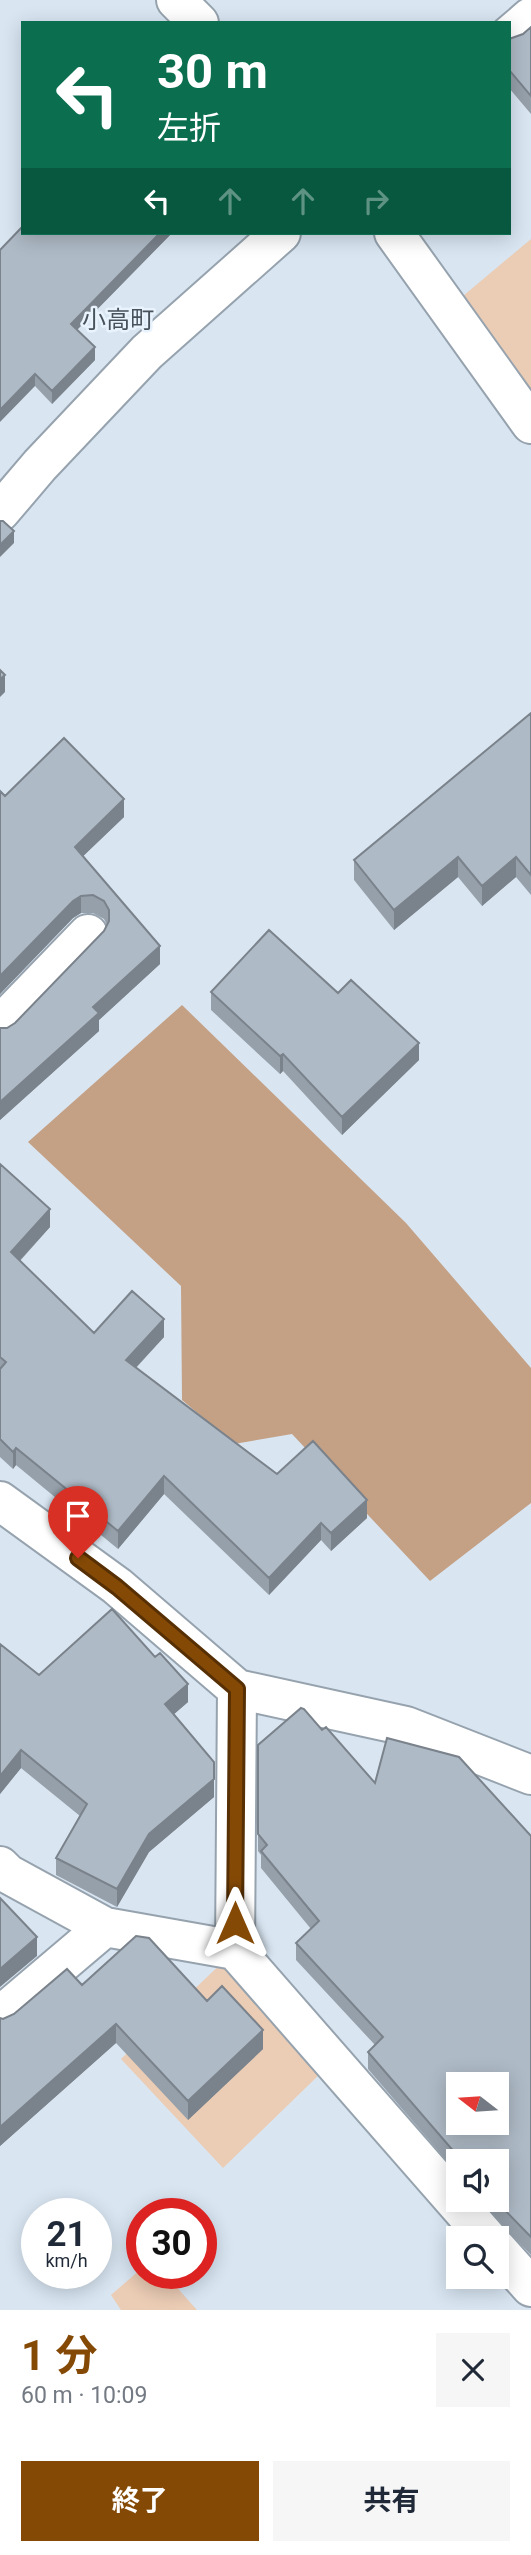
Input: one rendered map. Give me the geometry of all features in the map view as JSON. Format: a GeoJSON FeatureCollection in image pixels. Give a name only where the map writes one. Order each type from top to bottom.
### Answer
{"type":"FeatureCollection","features":[{"type":"Feature","properties":{"kind":"street"},"geometry":{"type":"LineString","coordinates":[[176,0],[197,21]]}},
{"type":"Feature","properties":{"kind":"street"},"geometry":{"type":"LineString","coordinates":[[511,34],[531,18]]}},
{"type":"Feature","properties":{"kind":"street"},"geometry":{"type":"LineString","coordinates":[[0,512],[40,465],[147,352],[279,235]]}},
{"type":"Feature","properties":{"kind":"street"},"geometry":{"type":"LineString","coordinates":[[395,235],[531,424]]}},
{"type":"Feature","properties":{"kind":"street"},"geometry":{"type":"LineString","coordinates":[[6,1005],[88,934]]}},
{"type":"Feature","properties":{"kind":"street"},"geometry":{"type":"LineString","coordinates":[[0,1501],[117,1587],[237,1689],[406,1726],[531,1775]]}},
{"type":"Feature","properties":{"kind":"street"},"geometry":{"type":"LineString","coordinates":[[235,1950],[237,1689]]}},
{"type":"Feature","properties":{"kind":"street"},"geometry":{"type":"LineString","coordinates":[[0,1866],[8,1874],[105,1927],[235,1950],[476,2226]]}},
{"type":"Feature","properties":{"kind":"street"},"geometry":{"type":"LineString","coordinates":[[0,2016],[105,1927]]}},
{"type":"Feature","properties":{"kind":"street"},"geometry":{"type":"LineString","coordinates":[[509,2262],[531,2287]]}},
{"type":"Feature","properties":{"kind":"shaded area"},"geometry":{"type":"Polygon","coordinates":[[[531,239],[531,390],[463,296],[531,239]]]}},
{"type":"Feature","properties":{"kind":"shaded area"},"geometry":{"type":"Polygon","coordinates":[[[182,1005],[406,1223],[531,1368],[531,1503],[430,1581],[292,1434],[234,1444],[182,1400],[181,1286],[28,1142],[182,1005]]]}},
{"type":"Feature","properties":{"kind":"shaded area"},"geometry":{"type":"Polygon","coordinates":[[[228,1957],[322,2072],[223,2168],[121,2059],[228,1957]]]}},
{"type":"Feature","properties":{"kind":"shaded area"},"geometry":{"type":"Polygon","coordinates":[[[126,2282],[126,2289],[178,2289],[197,2310],[121,2310],[111,2295],[126,2282]]]}},
{"type":"Feature","properties":{"kind":"building"},"geometry":{"type":"Polygon","coordinates":[[[531,27],[531,96],[511,72],[511,38],[523,34],[531,27]]]}},
{"type":"Feature","properties":{"kind":"building"},"geometry":{"type":"Polygon","coordinates":[[[21,228],[21,235],[158,235],[71,324],[95,347],[52,391],[35,374],[0,410],[0,250],[21,228]]]}},
{"type":"Feature","properties":{"kind":"building"},"geometry":{"type":"Polygon","coordinates":[[[0,521],[14,531],[0,545],[0,521]]]}},
{"type":"Feature","properties":{"kind":"building"},"geometry":{"type":"Polygon","coordinates":[[[531,713],[531,875],[516,857],[482,886],[458,857],[394,910],[354,860],[531,713]]]}},
{"type":"Feature","properties":{"kind":"building"},"geometry":{"type":"Polygon","coordinates":[[[64,738],[124,799],[75,847],[160,946],[93,1007],[99,1013],[0,1102],[0,1028],[7,1028],[15,1023],[104,931],[109,921],[109,910],[104,901],[93,895],[81,896],[0,976],[0,791],[5,796],[64,738]]]}},
{"type":"Feature","properties":{"kind":"building"},"geometry":{"type":"Polygon","coordinates":[[[269,930],[338,993],[351,980],[419,1043],[342,1117],[283,1054],[280,1056],[211,992],[269,930]]]}},
{"type":"Feature","properties":{"kind":"building"},"geometry":{"type":"Polygon","coordinates":[[[0,1164],[50,1209],[11,1252],[94,1333],[132,1291],[164,1319],[126,1360],[277,1474],[313,1441],[367,1500],[331,1533],[321,1523],[269,1578],[164,1476],[118,1531],[16,1448],[13,1452],[0,1439],[0,1369],[6,1362],[0,1357],[0,1164]]]}},
{"type":"Feature","properties":{"kind":"building"},"geometry":{"type":"Polygon","coordinates":[[[112,1609],[155,1657],[160,1653],[188,1684],[165,1704],[214,1762],[214,1779],[149,1834],[117,1889],[56,1858],[87,1804],[21,1750],[0,1776],[0,1644],[39,1675],[112,1609]]]}},
{"type":"Feature","properties":{"kind":"building"},"geometry":{"type":"Polygon","coordinates":[[[301,1708],[322,1730],[326,1727],[375,1783],[387,1738],[459,1757],[531,1836],[531,2237],[507,2212],[509,2212],[509,2149],[452,2149],[368,2052],[383,2037],[296,1943],[319,1921],[261,1851],[267,1845],[258,1834],[258,1745],[301,1708]]]}},
{"type":"Feature","properties":{"kind":"building"},"geometry":{"type":"Polygon","coordinates":[[[0,1898],[37,1937],[0,1969],[0,1898]]]}},
{"type":"Feature","properties":{"kind":"building"},"geometry":{"type":"Polygon","coordinates":[[[136,1936],[149,1938],[207,2001],[222,1986],[263,2030],[188,2101],[116,2024],[0,2127],[0,2018],[14,2014],[67,1969],[82,1985],[136,1936]]]}},
{"type":"Feature","properties":{"kind":"district","name":"小高町"},"geometry":{"type":"Point","coordinates":[118,320]}},
{"type":"Feature","properties":{"kind":"route"},"geometry":{"type":"LineString","coordinates":[[78,1558],[117,1587],[237,1689],[235,1923]]}}]}
